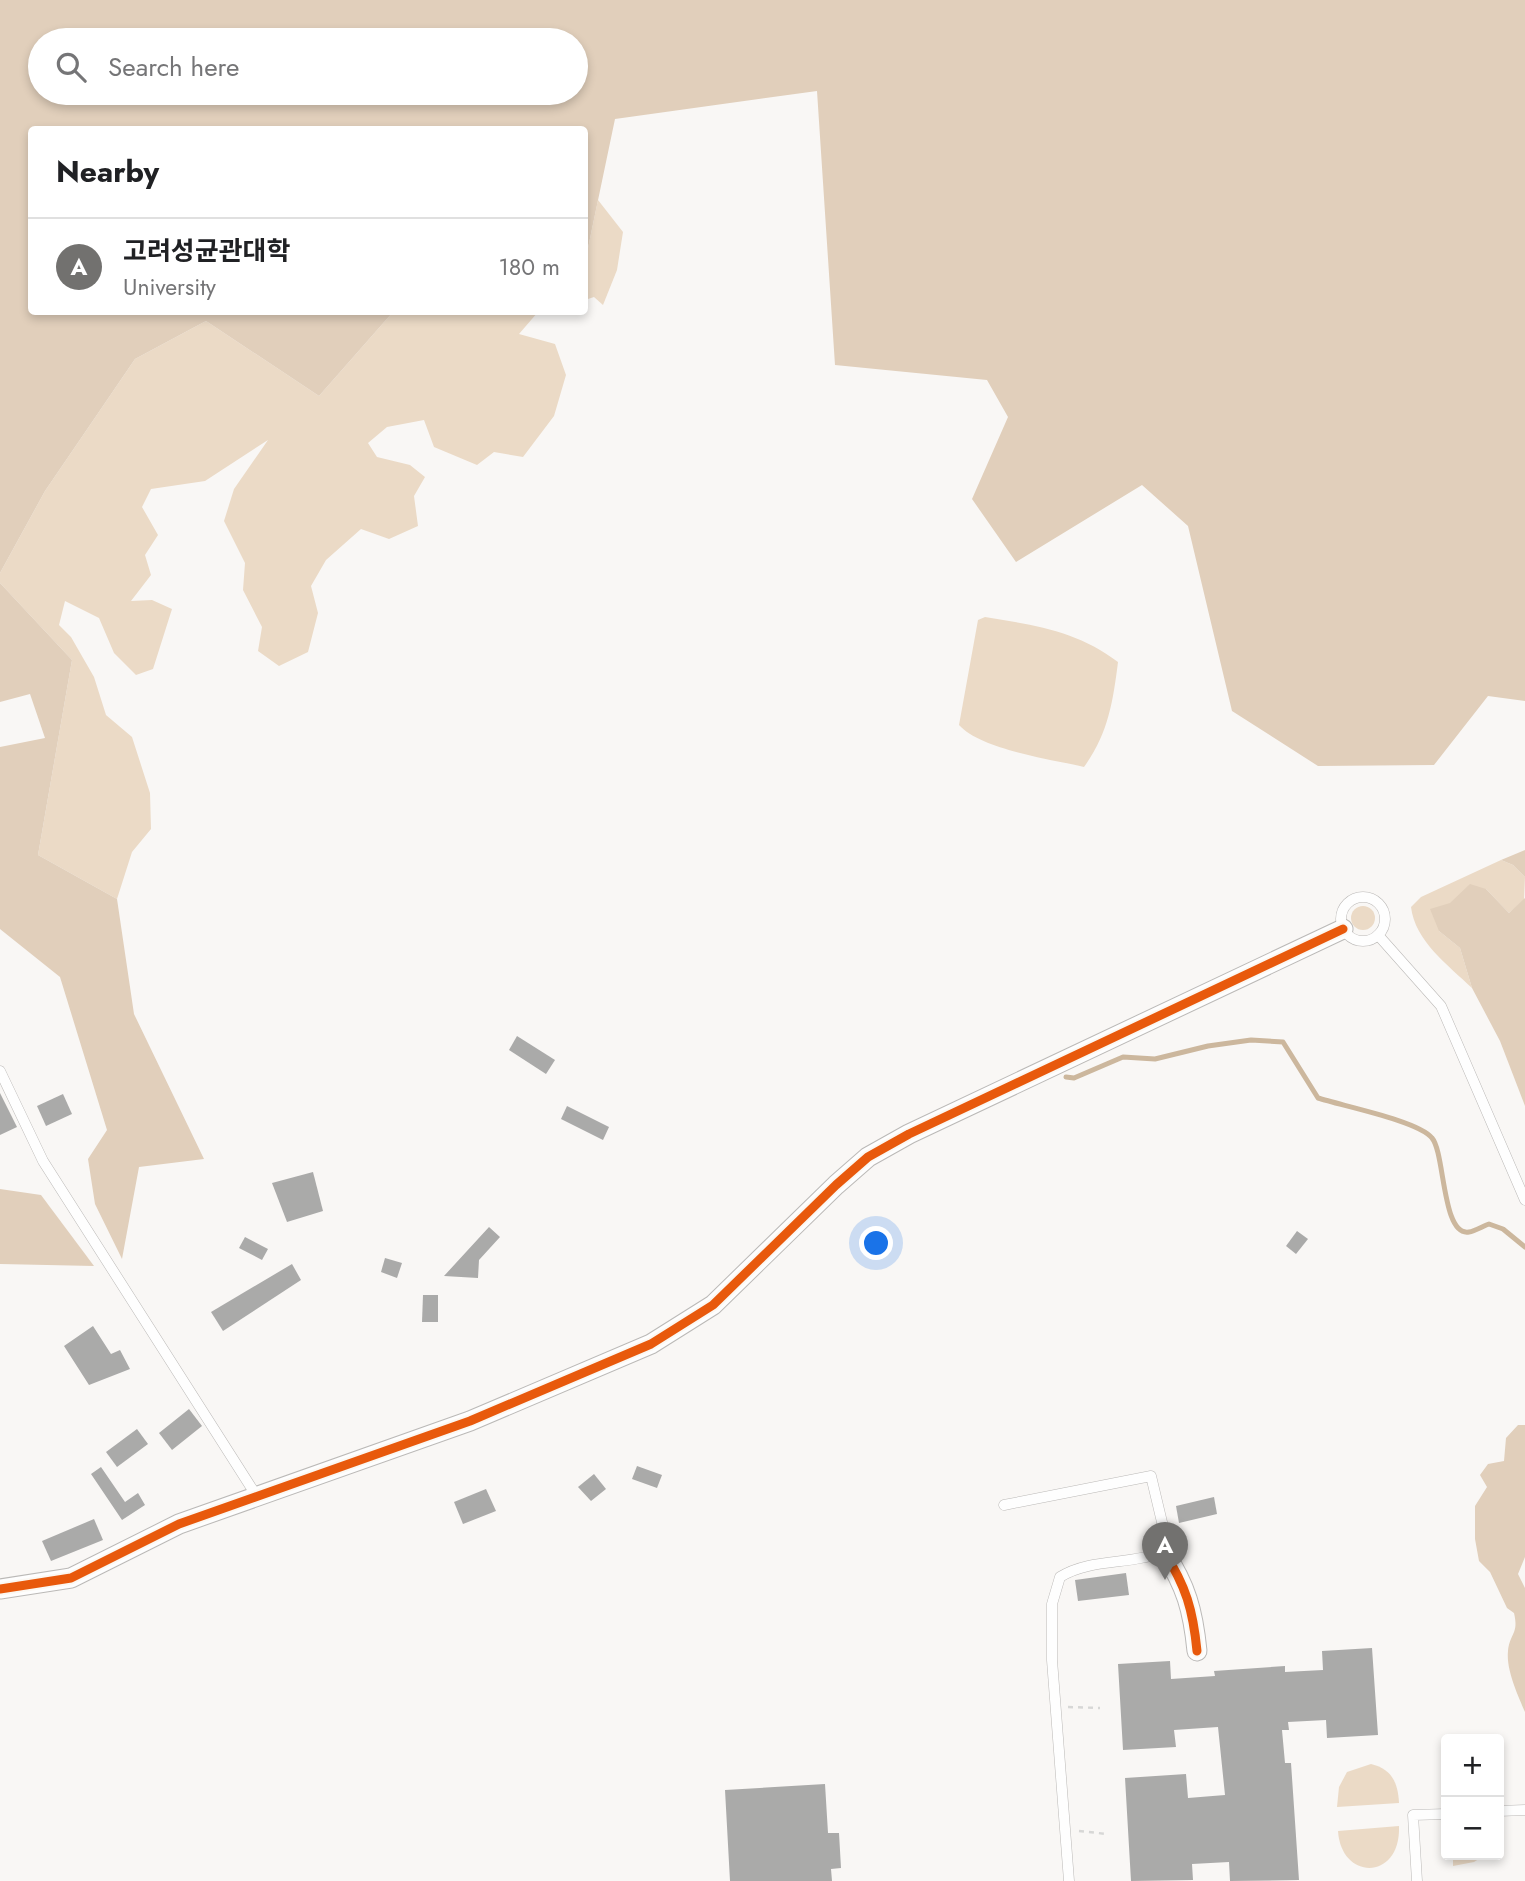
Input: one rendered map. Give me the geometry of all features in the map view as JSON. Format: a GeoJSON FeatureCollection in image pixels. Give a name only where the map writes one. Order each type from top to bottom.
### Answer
{"type":"FeatureCollection","features":[{"type":"Feature","properties":{"kind":"street"},"geometry":{"type":"LineString","coordinates":[[0,1589],[71,1578],[179,1524],[470,1421],[651,1344],[713,1305],[868,1157],[909,1134],[1343,929]]}},
{"type":"Feature","properties":{"kind":"street"},"geometry":{"type":"LineString","coordinates":[[1164,1552],[1179,1575],[1193,1610],[1197,1651]]}},
{"type":"Feature","properties":{"kind":"lane"},"geometry":{"type":"LineString","coordinates":[[1357,897],[1367,897],[1382,908],[1385,918],[1378,935],[1359,941],[1343,929],[1340,919],[1348,902],[1357,897]]}},
{"type":"Feature","properties":{"kind":"lane"},"geometry":{"type":"LineString","coordinates":[[1378,935],[1441,1006],[1525,1200]]}},
{"type":"Feature","properties":{"kind":"lane"},"geometry":{"type":"LineString","coordinates":[[0,1071],[43,1161],[256,1495]]}},
{"type":"Feature","properties":{"kind":"lane"},"geometry":{"type":"LineString","coordinates":[[1004,1505],[1152,1476],[1167,1543],[1164,1552],[1150,1557],[1072,1569],[1060,1577],[1052,1604],[1056,1706],[1069,1881]]}},
{"type":"Feature","properties":{"kind":"lane"},"geometry":{"type":"LineString","coordinates":[[1504,1811],[1525,1810]]}},
{"type":"Feature","properties":{"kind":"lane"},"geometry":{"type":"LineString","coordinates":[[1417,1881],[1413,1815],[1441,1814]]}},
{"type":"Feature","properties":{"kind":"path"},"geometry":{"type":"LineString","coordinates":[[1056,1706],[1100,1709]]}},
{"type":"Feature","properties":{"kind":"path"},"geometry":{"type":"LineString","coordinates":[[1065,1829],[1107,1834]]}},
{"type":"Feature","properties":{"kind":"shaded area"},"geometry":{"type":"Polygon","coordinates":[[[0,0],[1525,0],[1525,701],[1488,696],[1434,765],[1318,766],[1232,711],[1188,526],[1142,485],[1016,562],[972,499],[1008,417],[987,380],[835,365],[817,91],[615,119],[588,248],[588,126],[28,126],[28,315],[390,315],[319,396],[206,321],[135,359],[45,491],[0,573],[0,0]]]}},
{"type":"Feature","properties":{"kind":"shaded area"},"geometry":{"type":"Polygon","coordinates":[[[598,200],[623,232],[617,270],[603,305],[594,297],[588,299],[588,248],[598,200]]]}},
{"type":"Feature","properties":{"kind":"shaded area"},"geometry":{"type":"Polygon","coordinates":[[[390,315],[535,315],[519,334],[555,344],[566,375],[554,416],[523,457],[494,452],[477,465],[434,447],[424,420],[387,427],[368,443],[377,457],[410,465],[425,477],[414,496],[418,526],[389,539],[361,529],[326,560],[311,586],[318,613],[308,652],[279,666],[258,651],[262,627],[243,590],[245,563],[224,521],[234,489],[268,440],[205,481],[151,489],[142,507],[158,535],[145,555],[151,575],[131,601],[152,600],[172,609],[153,669],[136,675],[114,653],[99,618],[65,601],[59,625],[71,637],[94,677],[106,715],[132,737],[150,793],[151,829],[132,852],[117,899],[38,855],[72,660],[0,583],[0,573],[45,491],[135,359],[206,321],[319,396],[390,315]]]}},
{"type":"Feature","properties":{"kind":"shaded area"},"geometry":{"type":"Polygon","coordinates":[[[0,583],[72,660],[38,855],[117,899],[134,1014],[204,1159],[139,1167],[122,1259],[95,1204],[88,1159],[107,1130],[60,977],[0,929],[0,747],[45,738],[30,694],[0,702],[0,583]]]}},
{"type":"Feature","properties":{"kind":"shaded area"},"geometry":{"type":"Polygon","coordinates":[[[985,617],[1071,636],[1103,651],[1118,662],[1104,730],[1084,767],[1000,747],[970,734],[959,725],[978,620],[985,617]]]}},
{"type":"Feature","properties":{"kind":"shaded area"},"geometry":{"type":"Polygon","coordinates":[[[1525,850],[1525,877],[1513,865],[1501,860],[1525,850]]]}},
{"type":"Feature","properties":{"kind":"shaded area"},"geometry":{"type":"Polygon","coordinates":[[[1501,860],[1513,865],[1525,877],[1524,900],[1509,913],[1486,889],[1439,931],[1460,948],[1472,988],[1426,942],[1419,931],[1411,907],[1421,897],[1501,860]]]}},
{"type":"Feature","properties":{"kind":"shaded area"},"geometry":{"type":"Polygon","coordinates":[[[1470,884],[1486,889],[1509,913],[1525,898],[1525,1106],[1500,1041],[1472,988],[1460,948],[1439,931],[1430,909],[1450,903],[1470,884]]]}},
{"type":"Feature","properties":{"kind":"shaded area"},"geometry":{"type":"Polygon","coordinates":[[[1363,906],[1374,913],[1375,918],[1368,929],[1363,930],[1352,923],[1351,918],[1358,907],[1363,906]]]}},
{"type":"Feature","properties":{"kind":"shaded area"},"geometry":{"type":"Polygon","coordinates":[[[0,1189],[41,1195],[94,1266],[0,1264],[0,1189]]]}},
{"type":"Feature","properties":{"kind":"shaded area"},"geometry":{"type":"Polygon","coordinates":[[[1518,1425],[1525,1425],[1525,1557],[1518,1574],[1525,1588],[1525,1712],[1513,1682],[1508,1658],[1509,1645],[1515,1630],[1514,1613],[1507,1608],[1490,1572],[1479,1561],[1475,1539],[1475,1506],[1487,1487],[1480,1475],[1488,1464],[1504,1461],[1506,1438],[1518,1425]]]}},
{"type":"Feature","properties":{"kind":"shaded area"},"geometry":{"type":"Polygon","coordinates":[[[1371,1764],[1389,1773],[1397,1789],[1399,1803],[1337,1807],[1339,1787],[1347,1772],[1371,1764]]]}},
{"type":"Feature","properties":{"kind":"shaded area"},"geometry":{"type":"Polygon","coordinates":[[[1399,1826],[1397,1844],[1391,1857],[1381,1865],[1370,1868],[1359,1866],[1349,1859],[1342,1847],[1338,1831],[1399,1826]]]}},
{"type":"Feature","properties":{"kind":"shaded area"},"geometry":{"type":"Polygon","coordinates":[[[1453,1860],[1477,1860],[1474,1862],[1453,1866],[1453,1860]]]}},
{"type":"Feature","properties":{"kind":"building"},"geometry":{"type":"Polygon","coordinates":[[[517,1036],[555,1060],[546,1074],[509,1050],[517,1036]]]}},
{"type":"Feature","properties":{"kind":"building"},"geometry":{"type":"Polygon","coordinates":[[[0,1093],[17,1127],[0,1135],[0,1093]]]}},
{"type":"Feature","properties":{"kind":"building"},"geometry":{"type":"Polygon","coordinates":[[[63,1094],[72,1114],[46,1126],[37,1106],[63,1094]]]}},
{"type":"Feature","properties":{"kind":"building"},"geometry":{"type":"Polygon","coordinates":[[[567,1106],[609,1127],[603,1140],[561,1119],[567,1106]]]}},
{"type":"Feature","properties":{"kind":"building"},"geometry":{"type":"Polygon","coordinates":[[[313,1172],[323,1211],[287,1222],[272,1183],[313,1172]]]}},
{"type":"Feature","properties":{"kind":"building"},"geometry":{"type":"Polygon","coordinates":[[[489,1227],[500,1237],[479,1260],[478,1278],[444,1276],[489,1227]]]}},
{"type":"Feature","properties":{"kind":"building"},"geometry":{"type":"Polygon","coordinates":[[[1297,1231],[1308,1239],[1296,1254],[1286,1246],[1297,1231]]]}},
{"type":"Feature","properties":{"kind":"building"},"geometry":{"type":"Polygon","coordinates":[[[245,1237],[268,1249],[262,1260],[239,1248],[245,1237]]]}},
{"type":"Feature","properties":{"kind":"building"},"geometry":{"type":"Polygon","coordinates":[[[385,1258],[402,1263],[397,1278],[381,1272],[385,1258]]]}},
{"type":"Feature","properties":{"kind":"building"},"geometry":{"type":"Polygon","coordinates":[[[292,1264],[301,1280],[223,1331],[211,1312],[292,1264]]]}},
{"type":"Feature","properties":{"kind":"building"},"geometry":{"type":"Polygon","coordinates":[[[423,1295],[438,1295],[438,1322],[422,1322],[423,1295]]]}},
{"type":"Feature","properties":{"kind":"building"},"geometry":{"type":"Polygon","coordinates":[[[93,1326],[111,1354],[120,1350],[130,1369],[89,1385],[64,1346],[93,1326]]]}},
{"type":"Feature","properties":{"kind":"building"},"geometry":{"type":"Polygon","coordinates":[[[189,1409],[202,1426],[172,1450],[159,1433],[189,1409]]]}},
{"type":"Feature","properties":{"kind":"building"},"geometry":{"type":"Polygon","coordinates":[[[137,1429],[148,1444],[117,1467],[106,1452],[137,1429]]]}},
{"type":"Feature","properties":{"kind":"building"},"geometry":{"type":"Polygon","coordinates":[[[637,1466],[662,1475],[657,1488],[632,1479],[637,1466]]]}},
{"type":"Feature","properties":{"kind":"building"},"geometry":{"type":"Polygon","coordinates":[[[101,1467],[125,1502],[138,1493],[145,1505],[122,1520],[91,1474],[101,1467]]]}},
{"type":"Feature","properties":{"kind":"building"},"geometry":{"type":"Polygon","coordinates":[[[594,1474],[606,1489],[591,1501],[578,1487],[594,1474]]]}},
{"type":"Feature","properties":{"kind":"building"},"geometry":{"type":"Polygon","coordinates":[[[486,1489],[496,1511],[463,1524],[454,1502],[486,1489]]]}},
{"type":"Feature","properties":{"kind":"building"},"geometry":{"type":"Polygon","coordinates":[[[1214,1497],[1217,1514],[1179,1523],[1176,1506],[1214,1497]]]}},
{"type":"Feature","properties":{"kind":"building"},"geometry":{"type":"Polygon","coordinates":[[[94,1519],[103,1540],[51,1561],[42,1541],[94,1519]]]}},
{"type":"Feature","properties":{"kind":"building"},"geometry":{"type":"Polygon","coordinates":[[[1126,1573],[1129,1595],[1078,1601],[1075,1580],[1126,1573]]]}},
{"type":"Feature","properties":{"kind":"building"},"geometry":{"type":"Polygon","coordinates":[[[1372,1648],[1378,1735],[1327,1738],[1326,1720],[1288,1722],[1289,1730],[1282,1730],[1285,1763],[1291,1763],[1299,1880],[1230,1881],[1229,1862],[1192,1864],[1193,1880],[1131,1881],[1125,1778],[1186,1774],[1188,1798],[1225,1795],[1218,1727],[1174,1730],[1176,1747],[1123,1750],[1118,1664],[1170,1661],[1171,1679],[1215,1676],[1214,1671],[1285,1666],[1285,1672],[1323,1670],[1322,1651],[1372,1648]]]}},
{"type":"Feature","properties":{"kind":"building"},"geometry":{"type":"Polygon","coordinates":[[[825,1784],[828,1833],[839,1833],[841,1868],[831,1869],[832,1881],[730,1881],[725,1790],[825,1784]]]}},
{"type":"Feature","properties":{"kind":"waterway"},"geometry":{"type":"LineString","coordinates":[[1066,1077],[1074,1078],[1123,1057],[1155,1059],[1208,1046],[1251,1040],[1283,1042],[1318,1098],[1397,1120],[1432,1138],[1449,1208],[1460,1230],[1469,1232],[1489,1224],[1503,1229],[1525,1247]]}},
{"type":"Feature","properties":{"kind":"cycle path"},"geometry":{"type":"LineString","coordinates":[[0,1589],[71,1578],[179,1524],[470,1421],[651,1344],[713,1305],[868,1157],[909,1134],[1343,929]]}},
{"type":"Feature","properties":{"kind":"cycle path"},"geometry":{"type":"LineString","coordinates":[[1164,1552],[1187,1599],[1197,1651]]}},
{"type":"Feature","properties":{"kind":"place","name":"고려성균관대학"},"geometry":{"type":"Point","coordinates":[1165,1580]}}]}
